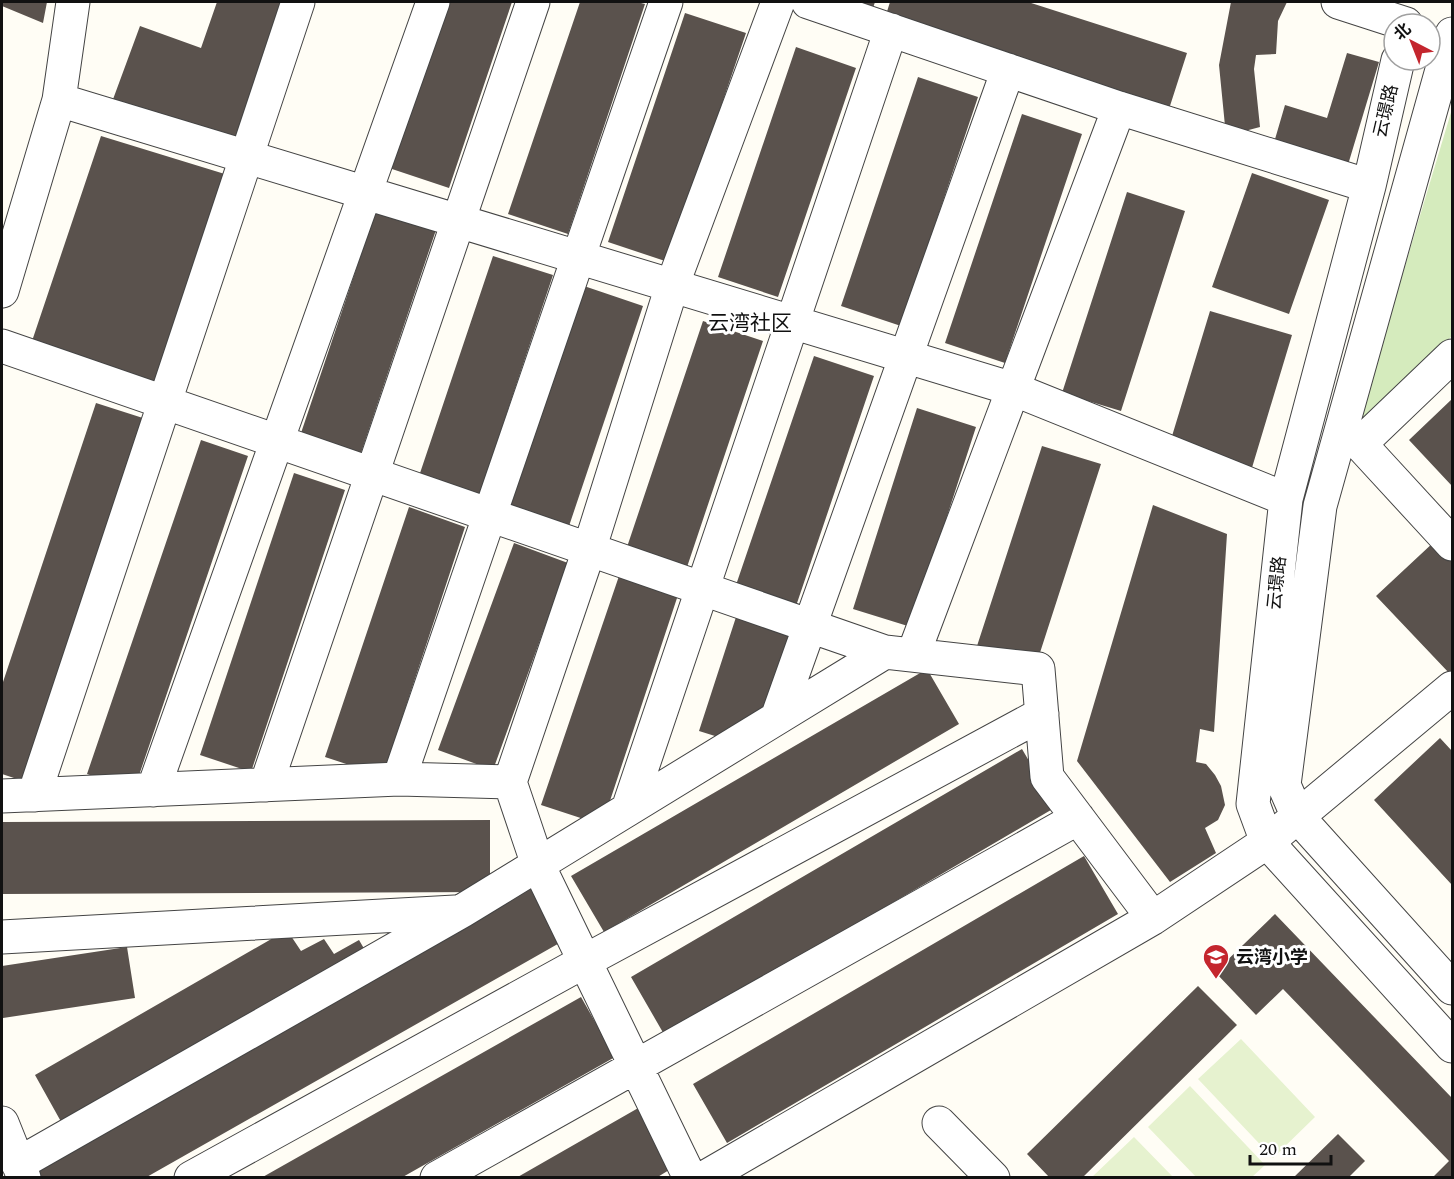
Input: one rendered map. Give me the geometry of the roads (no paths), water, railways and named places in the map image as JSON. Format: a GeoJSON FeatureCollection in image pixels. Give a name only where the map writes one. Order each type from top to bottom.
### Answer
{"type":"FeatureCollection","features":[{"type":"Feature","properties":{"kind":"street"},"geometry":{"type":"LineString","coordinates":[[2,291],[59,100],[73,2]]}},
{"type":"Feature","properties":{"kind":"street"},"geometry":{"type":"LineString","coordinates":[[34,795],[298,2]]}},
{"type":"Feature","properties":{"kind":"street"},"geometry":{"type":"LineString","coordinates":[[153,790],[433,2]]}},
{"type":"Feature","properties":{"kind":"street"},"geometry":{"type":"LineString","coordinates":[[266,785],[533,2]]}},
{"type":"Feature","properties":{"kind":"street"},"geometry":{"type":"LineString","coordinates":[[399,779],[666,2]]}},
{"type":"Feature","properties":{"kind":"street"},"geometry":{"type":"LineString","coordinates":[[690,1178],[537,865],[510,782],[589,550],[672,286],[778,2]]}},
{"type":"Feature","properties":{"kind":"street"},"geometry":{"type":"LineString","coordinates":[[808,2],[1119,108],[1369,186]]}},
{"type":"Feature","properties":{"kind":"street"},"geometry":{"type":"LineString","coordinates":[[1338,2],[1382,16]]}},
{"type":"Feature","properties":{"kind":"street"},"geometry":{"type":"LineString","coordinates":[[628,809],[891,30]]}},
{"type":"Feature","properties":{"kind":"street","name":"云璟路"},"geometry":{"type":"LineString","coordinates":[[1452,34],[1320,506],[1284,785],[1298,817],[1452,988]]}},
{"type":"Feature","properties":{"kind":"street"},"geometry":{"type":"LineString","coordinates":[[777,718],[1008,70]]}},
{"type":"Feature","properties":{"kind":"street","name":"云璟路"},"geometry":{"type":"LineString","coordinates":[[1395,72],[1369,186],[1286,499],[1253,804],[1267,842],[1452,1046]]}},
{"type":"Feature","properties":{"kind":"street"},"geometry":{"type":"LineString","coordinates":[[59,100],[1013,389],[1286,499]]}},
{"type":"Feature","properties":{"kind":"street"},"geometry":{"type":"LineString","coordinates":[[2,1123],[21,1171],[462,911],[777,718],[899,654],[1013,389],[1119,108]]}},
{"type":"Feature","properties":{"kind":"street"},"geometry":{"type":"LineString","coordinates":[[2,346],[809,626],[899,654],[1038,669],[1047,777],[1153,918]]}},
{"type":"Feature","properties":{"kind":"street"},"geometry":{"type":"LineString","coordinates":[[1452,356],[1360,444],[1452,543]]}},
{"type":"Feature","properties":{"kind":"street"},"geometry":{"type":"LineString","coordinates":[[704,1178],[1153,918],[1267,842],[1452,688]]}},
{"type":"Feature","properties":{"kind":"street"},"geometry":{"type":"LineString","coordinates":[[191,1178],[585,961],[1042,714]]}},
{"type":"Feature","properties":{"kind":"street"},"geometry":{"type":"LineString","coordinates":[[2,796],[399,779],[510,782]]}},
{"type":"Feature","properties":{"kind":"street"},"geometry":{"type":"LineString","coordinates":[[437,1178],[1078,818]]}},
{"type":"Feature","properties":{"kind":"street"},"geometry":{"type":"LineString","coordinates":[[2,937],[462,911]]}},
{"type":"Feature","properties":{"kind":"street"},"geometry":{"type":"LineString","coordinates":[[939,1123],[993,1178]]}},
{"type":"Feature","properties":{"kind":"place","name":"云湾小学"},"geometry":{"type":"Point","coordinates":[1216,980]}},
{"type":"Feature","properties":{"kind":"district","name":"云湾社区"},"geometry":{"type":"Point","coordinates":[750,324]}}]}
